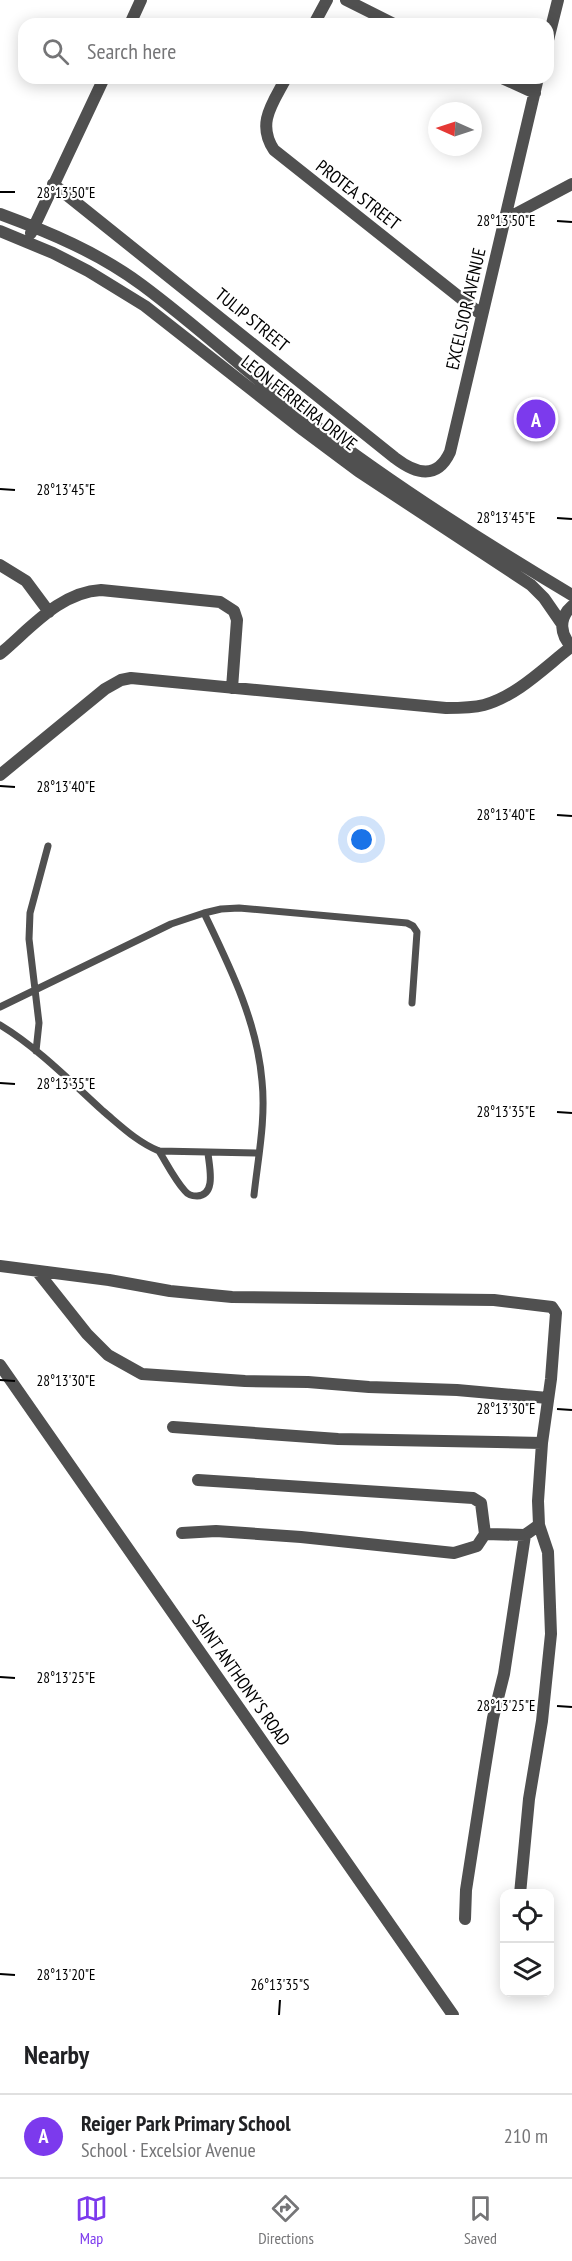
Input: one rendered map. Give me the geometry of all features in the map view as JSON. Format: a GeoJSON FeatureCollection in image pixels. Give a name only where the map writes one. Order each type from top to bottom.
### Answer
{"type":"FeatureCollection","features":[{"type":"Feature","properties":{"kind":"street"},"geometry":{"type":"LineString","coordinates":[[133,18],[141,0]]}},
{"type":"Feature","properties":{"kind":"street"},"geometry":{"type":"LineString","coordinates":[[317,18],[327,0]]}},
{"type":"Feature","properties":{"kind":"street"},"geometry":{"type":"LineString","coordinates":[[345,0],[382,18]]}},
{"type":"Feature","properties":{"kind":"street"},"geometry":{"type":"LineString","coordinates":[[554,18],[558,0]]}},
{"type":"Feature","properties":{"kind":"street"},"geometry":{"type":"LineString","coordinates":[[27,242],[101,84]]}},
{"type":"Feature","properties":{"kind":"street","name":"PROTEA STREET"},"geometry":{"type":"LineString","coordinates":[[283,84],[272,105],[265,127],[266,136],[274,150],[482,315]]}},
{"type":"Feature","properties":{"kind":"street"},"geometry":{"type":"LineString","coordinates":[[515,84],[535,93]]}},
{"type":"Feature","properties":{"kind":"street","name":"EXCELSIOR AVENUE"},"geometry":{"type":"LineString","coordinates":[[433,471],[446,461],[450,452],[537,84]]}},
{"type":"Feature","properties":{"kind":"street","name":"TULIP STREET"},"geometry":{"type":"LineString","coordinates":[[53,184],[394,458],[418,471],[433,471]]}},
{"type":"Feature","properties":{"kind":"street"},"geometry":{"type":"LineString","coordinates":[[506,219],[572,184]]}},
{"type":"Feature","properties":{"kind":"street","name":"LEON FERREIRA DRIVE"},"geometry":{"type":"LineString","coordinates":[[0,214],[65,240],[101,259],[140,284],[310,422],[440,511],[572,595]]}},
{"type":"Feature","properties":{"kind":"street","name":"LEON FERREIRA DRIVE"},"geometry":{"type":"LineString","coordinates":[[0,231],[53,253],[146,306],[358,471],[531,585],[544,598],[561,624],[565,640],[571,647]]}},
{"type":"Feature","properties":{"kind":"street"},"geometry":{"type":"LineString","coordinates":[[0,565],[26,581],[50,612]]}},
{"type":"Feature","properties":{"kind":"street"},"geometry":{"type":"LineString","coordinates":[[0,654],[50,612],[77,593],[101,590],[220,602],[234,611],[237,620],[232,688]]}},
{"type":"Feature","properties":{"kind":"street"},"geometry":{"type":"LineString","coordinates":[[561,624],[572,606]]}},
{"type":"Feature","properties":{"kind":"street"},"geometry":{"type":"LineString","coordinates":[[0,775],[105,689],[121,680],[131,678],[446,708],[467,708],[501,699],[571,647]]}},
{"type":"Feature","properties":{"kind":"street"},"geometry":{"type":"LineString","coordinates":[[0,1266],[170,1291],[232,1297],[494,1300],[552,1307],[556,1312],[538,1501],[539,1525],[548,1552],[551,1634],[542,1720],[528,1807],[520,1889]]}},
{"type":"Feature","properties":{"kind":"street"},"geometry":{"type":"LineString","coordinates":[[37,1271],[87,1334],[108,1355],[142,1374],[457,1390],[548,1398]]}},
{"type":"Feature","properties":{"kind":"street","name":"SAINT ANTHONY'S ROAD"},"geometry":{"type":"LineString","coordinates":[[0,1365],[453,2015]]}},
{"type":"Feature","properties":{"kind":"street"},"geometry":{"type":"LineString","coordinates":[[172,1427],[349,1440],[542,1443]]}},
{"type":"Feature","properties":{"kind":"street"},"geometry":{"type":"LineString","coordinates":[[182,1533],[226,1531],[454,1553],[477,1546],[485,1534],[481,1503],[472,1498],[198,1480]]}},
{"type":"Feature","properties":{"kind":"street"},"geometry":{"type":"LineString","coordinates":[[485,1534],[525,1535],[539,1525]]}},
{"type":"Feature","properties":{"kind":"street"},"geometry":{"type":"LineString","coordinates":[[465,1919],[466,1890],[489,1740],[504,1674],[525,1535]]}},
{"type":"Feature","properties":{"kind":"lane"},"geometry":{"type":"LineString","coordinates":[[36,1051],[39,1023],[28,939],[30,913],[48,846]]}},
{"type":"Feature","properties":{"kind":"lane"},"geometry":{"type":"LineString","coordinates":[[0,1007],[171,924],[220,909],[239,908],[407,923],[413,926],[417,932],[412,1003]]}},
{"type":"Feature","properties":{"kind":"lane"},"geometry":{"type":"LineString","coordinates":[[204,914],[248,1011],[254,1034],[262,1080],[263,1105],[254,1195]]}},
{"type":"Feature","properties":{"kind":"lane"},"geometry":{"type":"LineString","coordinates":[[0,1025],[36,1051],[139,1142],[159,1151],[258,1154]]}},
{"type":"Feature","properties":{"kind":"lane"},"geometry":{"type":"LineString","coordinates":[[159,1151],[185,1192],[192,1196],[203,1196],[211,1182],[208,1153]]}},
{"type":"Feature","properties":{"kind":"place","name":"Reiger Park Primary School"},"geometry":{"type":"Point","coordinates":[536,419]}}]}
